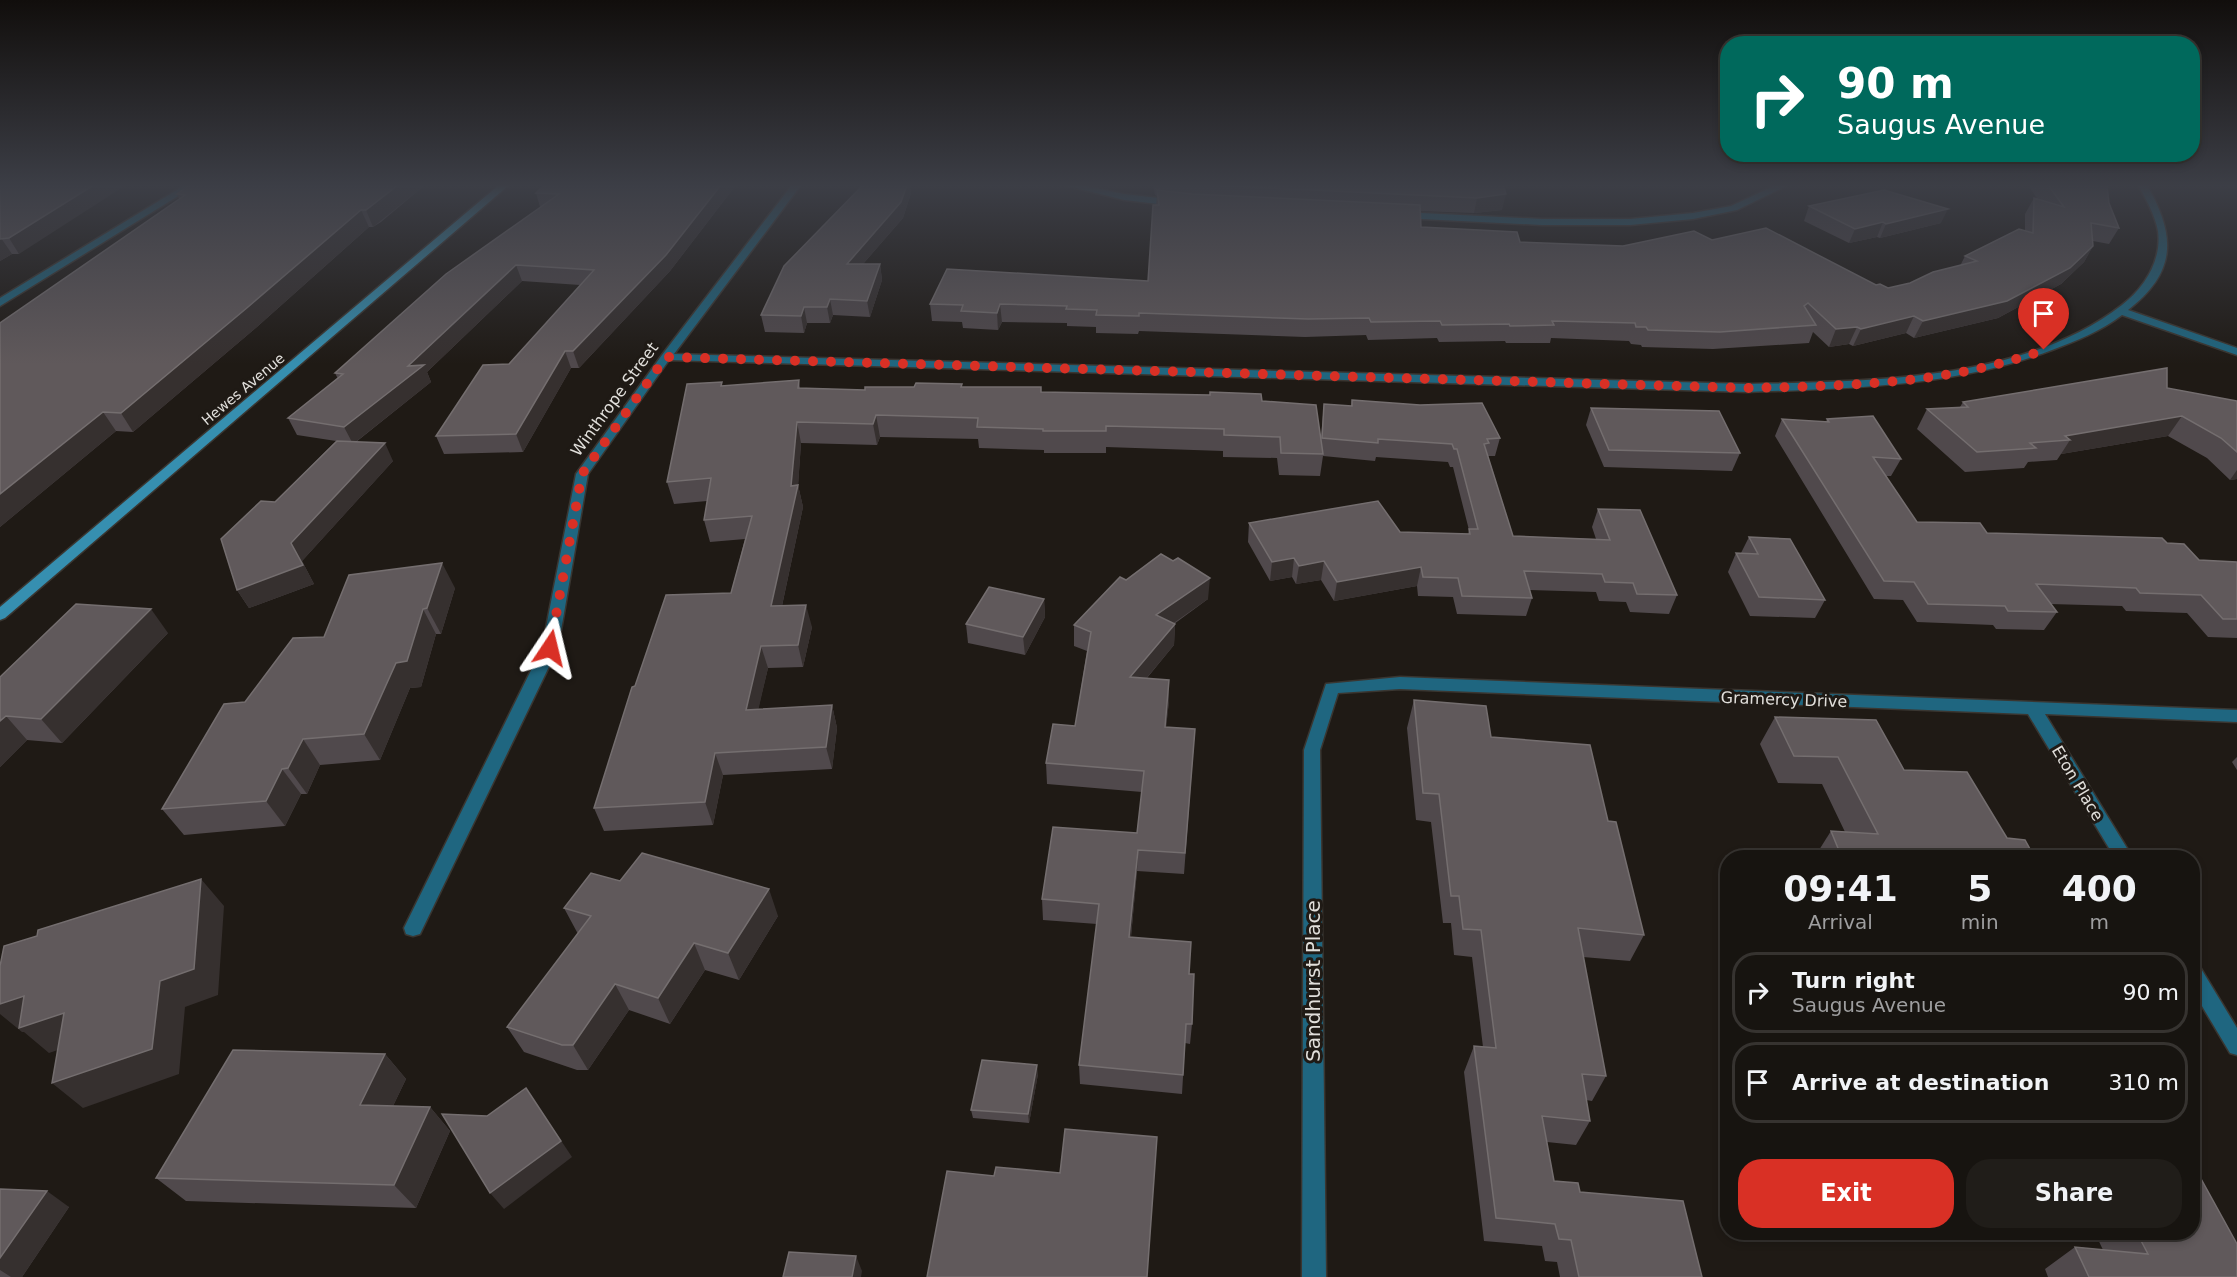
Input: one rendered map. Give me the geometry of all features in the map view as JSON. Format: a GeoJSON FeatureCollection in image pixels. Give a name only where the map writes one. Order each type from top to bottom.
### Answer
{"type":"FeatureCollection","features":[{"type":"Feature","properties":{"kind":"street"},"geometry":{"type":"LineString","coordinates":[[0,303],[95,245]]}},
{"type":"Feature","properties":{"kind":"street","name":"Hewes Avenue"},"geometry":{"type":"LineString","coordinates":[[0,615],[435,245]]}},
{"type":"Feature","properties":{"kind":"street","name":"Winthrope Street"},"geometry":{"type":"LineString","coordinates":[[413,928],[550,648],[582,474],[666,357],[752,245]]}},
{"type":"Feature","properties":{"kind":"street"},"geometry":{"type":"LineString","coordinates":[[666,357],[1748,388],[1829,386],[1920,379],[2007,363],[2081,336],[2122,312],[2147,290],[2160,265],[2162,245]]}},
{"type":"Feature","properties":{"kind":"street"},"geometry":{"type":"LineString","coordinates":[[2122,312],[2237,352]]}},
{"type":"Feature","properties":{"kind":"street","name":"Gramercy Drive"},"geometry":{"type":"LineString","coordinates":[[1332,688],[1400,683],[2237,716]]}},
{"type":"Feature","properties":{"kind":"street","name":"Sandhurst Place"},"geometry":{"type":"LineString","coordinates":[[1314,1277],[1312,750],[1332,688]]}},
{"type":"Feature","properties":{"kind":"street","name":"Eton Place"},"geometry":{"type":"LineString","coordinates":[[2033,708],[2119,850]]}},
{"type":"Feature","properties":{"kind":"street"},"geometry":{"type":"LineString","coordinates":[[2200,985],[2237,1046]]}},
{"type":"Feature","properties":{"kind":"building"},"geometry":{"type":"Polygon","coordinates":[[[113,245],[321,245],[121,413],[103,412],[0,494],[0,323],[113,245]]]}},
{"type":"Feature","properties":{"kind":"building"},"geometry":{"type":"Polygon","coordinates":[[[488,245],[674,245],[573,351],[565,351],[516,434],[436,436],[483,365],[509,364],[594,270],[516,265],[408,366],[424,365],[344,427],[288,418],[343,374],[335,373],[446,274],[488,245]]]}},
{"type":"Feature","properties":{"kind":"building"},"geometry":{"type":"Polygon","coordinates":[[[805,245],[864,245],[847,264],[880,264],[867,301],[830,299],[827,307],[804,307],[801,316],[761,315],[784,266],[805,245]]]}},
{"type":"Feature","properties":{"kind":"building"},"geometry":{"type":"Polygon","coordinates":[[[1150,245],[1798,245],[1876,285],[1880,284],[1888,288],[1910,283],[1933,272],[1977,261],[1965,256],[1988,245],[2093,246],[2070,268],[2007,301],[1923,321],[1914,316],[1861,329],[1857,327],[1836,329],[1808,303],[1804,306],[1816,325],[1720,332],[1648,330],[1646,327],[1636,327],[1635,323],[1552,321],[1554,325],[1442,325],[1440,321],[1371,322],[1369,318],[1308,319],[1139,313],[1139,316],[1096,315],[1097,310],[1066,309],[1067,306],[1000,304],[997,313],[961,311],[963,305],[930,304],[947,269],[1148,281],[1150,245]]]}},
{"type":"Feature","properties":{"kind":"building"},"geometry":{"type":"Polygon","coordinates":[[[2167,368],[2167,388],[2237,401],[2237,452],[2221,438],[2182,416],[2065,436],[2070,440],[2030,443],[2036,448],[1977,452],[1927,409],[1968,407],[1963,402],[2167,368]]]}},
{"type":"Feature","properties":{"kind":"building"},"geometry":{"type":"Polygon","coordinates":[[[799,380],[798,388],[865,390],[865,387],[914,387],[916,383],[962,384],[961,387],[1041,387],[1041,392],[1261,394],[1262,401],[1316,405],[1323,454],[1281,453],[1280,437],[1224,435],[1224,429],[1106,426],[1106,431],[1043,431],[1043,429],[977,427],[978,418],[876,415],[873,424],[797,422],[791,486],[798,485],[771,606],[806,605],[798,645],[761,646],[746,710],[832,705],[826,747],[715,753],[705,802],[594,808],[632,687],[635,686],[666,595],[731,593],[752,516],[704,520],[711,478],[667,482],[687,384],[722,382],[721,386],[799,380]]]}},
{"type":"Feature","properties":{"kind":"building"},"geometry":{"type":"Polygon","coordinates":[[[1352,400],[1420,405],[1482,403],[1500,438],[1487,439],[1489,443],[1484,444],[1513,536],[1610,540],[1598,509],[1640,510],[1677,595],[1637,594],[1633,583],[1605,582],[1602,574],[1524,571],[1532,598],[1462,596],[1458,578],[1423,577],[1421,567],[1337,582],[1324,561],[1299,566],[1294,558],[1272,562],[1249,523],[1378,501],[1400,532],[1470,534],[1469,529],[1478,529],[1457,449],[1454,449],[1452,444],[1378,439],[1378,443],[1322,438],[1324,404],[1352,406],[1352,400]]]}},
{"type":"Feature","properties":{"kind":"building"},"geometry":{"type":"Polygon","coordinates":[[[1591,408],[1719,411],[1740,453],[1609,450],[1591,408]]]}},
{"type":"Feature","properties":{"kind":"building"},"geometry":{"type":"Polygon","coordinates":[[[1873,416],[1901,459],[1873,457],[1917,522],[1980,523],[1987,533],[2162,538],[2167,543],[2184,544],[2199,560],[2237,562],[2237,619],[2223,619],[2201,595],[2140,593],[2136,588],[2036,584],[2057,612],[2008,611],[2005,606],[1928,604],[1914,582],[1884,581],[1782,419],[1829,422],[1827,419],[1873,416]]]}},
{"type":"Feature","properties":{"kind":"building"},"geometry":{"type":"Polygon","coordinates":[[[337,441],[385,443],[291,543],[303,565],[237,590],[221,539],[261,501],[275,502],[337,441]]]}},
{"type":"Feature","properties":{"kind":"building"},"geometry":{"type":"Polygon","coordinates":[[[1749,537],[1790,539],[1825,600],[1759,597],[1736,553],[1758,554],[1749,537]]]}},
{"type":"Feature","properties":{"kind":"building"},"geometry":{"type":"Polygon","coordinates":[[[1161,554],[1173,561],[1178,558],[1210,578],[1156,615],[1175,624],[1130,677],[1169,680],[1165,727],[1195,729],[1185,853],[1138,850],[1129,937],[1191,942],[1189,974],[1194,974],[1192,1024],[1186,1024],[1183,1075],[1079,1065],[1099,904],[1042,899],[1053,827],[1137,833],[1144,771],[1046,763],[1053,724],[1075,726],[1091,632],[1074,625],[1120,577],[1126,580],[1161,554]]]}},
{"type":"Feature","properties":{"kind":"building"},"geometry":{"type":"Polygon","coordinates":[[[442,563],[427,608],[423,609],[407,661],[396,663],[364,734],[303,739],[288,768],[282,769],[266,801],[162,809],[224,704],[245,702],[293,638],[324,637],[349,575],[442,563]]]}},
{"type":"Feature","properties":{"kind":"building"},"geometry":{"type":"Polygon","coordinates":[[[989,587],[1044,599],[1023,637],[966,624],[989,587]]]}},
{"type":"Feature","properties":{"kind":"building"},"geometry":{"type":"Polygon","coordinates":[[[76,604],[151,609],[41,719],[6,716],[0,721],[0,677],[76,604]]]}},
{"type":"Feature","properties":{"kind":"building"},"geometry":{"type":"Polygon","coordinates":[[[1414,700],[1486,706],[1491,737],[1590,745],[1608,821],[1616,822],[1644,935],[1578,928],[1606,1076],[1582,1074],[1590,1121],[1542,1116],[1554,1181],[1578,1183],[1580,1192],[1683,1201],[1702,1277],[1579,1277],[1571,1240],[1559,1239],[1555,1224],[1496,1218],[1474,1046],[1496,1048],[1481,930],[1463,929],[1459,896],[1451,896],[1439,794],[1423,793],[1414,700]]]}},
{"type":"Feature","properties":{"kind":"building"},"geometry":{"type":"Polygon","coordinates":[[[1775,717],[1876,720],[1904,770],[1967,772],[2007,838],[2025,840],[2031,850],[1839,850],[1831,831],[1878,834],[1838,757],[1794,756],[1775,717]]]}},
{"type":"Feature","properties":{"kind":"building"},"geometry":{"type":"Polygon","coordinates":[[[642,853],[769,889],[728,953],[694,943],[658,998],[615,984],[573,1045],[562,1045],[507,1027],[591,916],[564,908],[591,873],[620,881],[642,853]]]}},
{"type":"Feature","properties":{"kind":"building"},"geometry":{"type":"Polygon","coordinates":[[[201,879],[194,969],[160,981],[152,1049],[52,1083],[64,1013],[19,1028],[24,996],[0,1004],[0,966],[4,946],[37,936],[38,930],[201,879]]]}},
{"type":"Feature","properties":{"kind":"building"},"geometry":{"type":"Polygon","coordinates":[[[233,1050],[385,1054],[360,1105],[430,1107],[394,1185],[156,1178],[233,1050]]]}},
{"type":"Feature","properties":{"kind":"building"},"geometry":{"type":"Polygon","coordinates":[[[982,1060],[1037,1065],[1028,1114],[971,1110],[982,1060]]]}},
{"type":"Feature","properties":{"kind":"building"},"geometry":{"type":"Polygon","coordinates":[[[526,1088],[561,1141],[490,1193],[442,1114],[487,1116],[526,1088]]]}},
{"type":"Feature","properties":{"kind":"building"},"geometry":{"type":"Polygon","coordinates":[[[1065,1129],[1157,1137],[1147,1277],[927,1277],[947,1171],[994,1176],[996,1167],[1060,1173],[1065,1129]]]}},
{"type":"Feature","properties":{"kind":"building"},"geometry":{"type":"Polygon","coordinates":[[[2200,1177],[2237,1244],[2237,1277],[2089,1277],[2075,1247],[2148,1254],[2141,1240],[2200,1240],[2200,1177]]]}},
{"type":"Feature","properties":{"kind":"building"},"geometry":{"type":"Polygon","coordinates":[[[0,1189],[47,1191],[0,1258],[0,1189]]]}},
{"type":"Feature","properties":{"kind":"building"},"geometry":{"type":"Polygon","coordinates":[[[789,1252],[856,1256],[852,1277],[783,1277],[789,1252]]]}},
{"type":"Feature","properties":{"kind":"route"},"geometry":{"type":"LineString","coordinates":[[550,648],[582,474],[666,357],[1748,388],[1829,386],[1920,379],[2007,363],[2044,350]]}}]}
